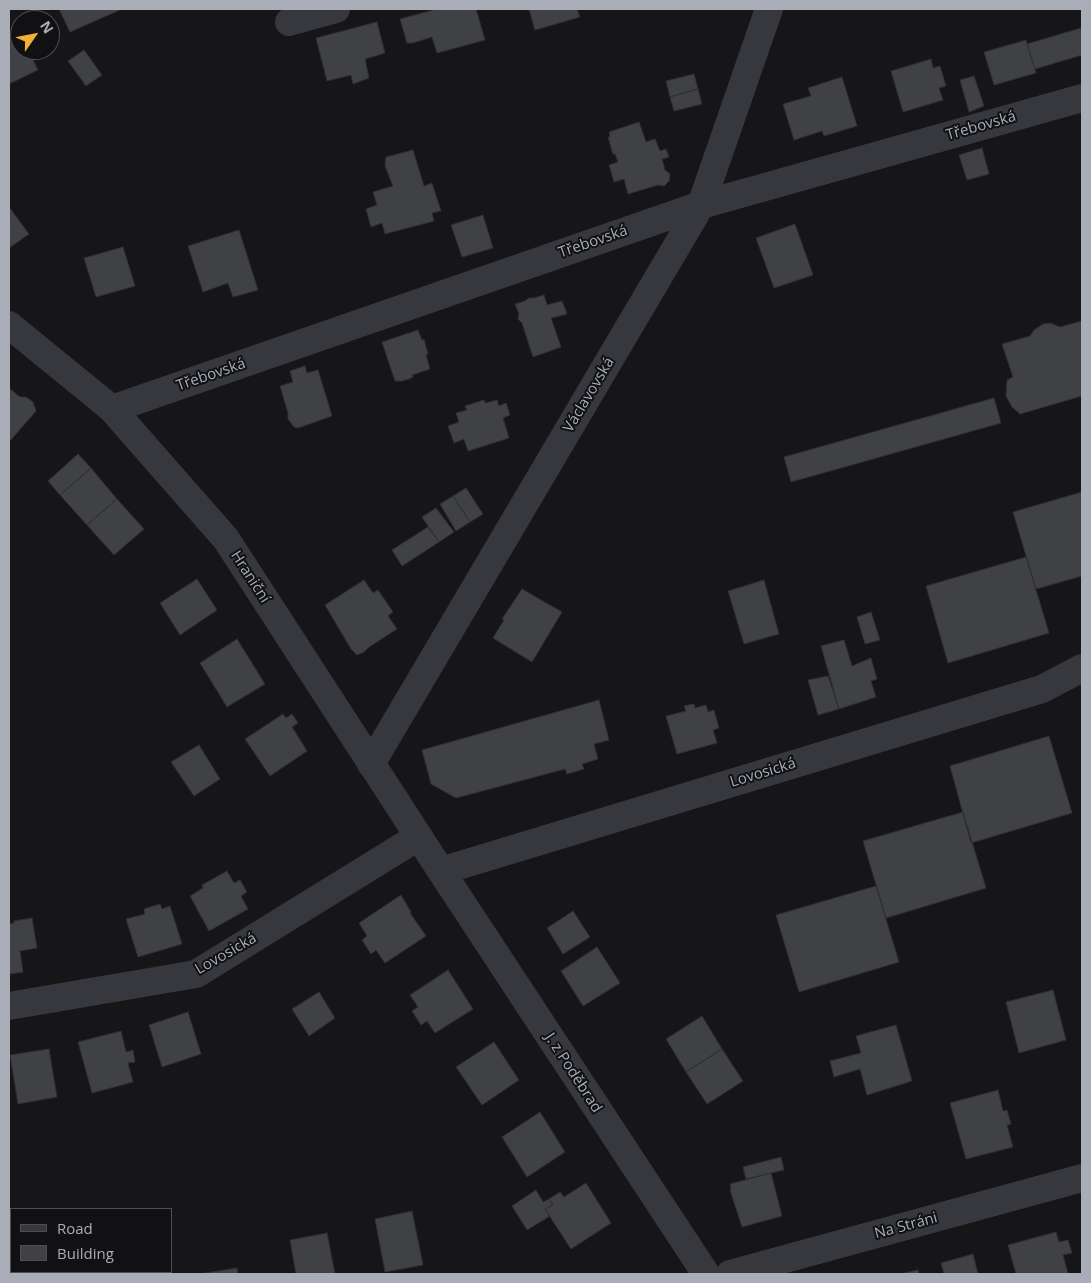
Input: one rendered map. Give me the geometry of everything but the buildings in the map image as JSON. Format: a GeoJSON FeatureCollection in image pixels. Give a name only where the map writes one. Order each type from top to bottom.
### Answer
{"type":"FeatureCollection","features":[{"type":"Feature","properties":{"kind":"street"},"geometry":{"type":"LineString","coordinates":[[289,22],[336,9]]}},
{"type":"Feature","properties":{"kind":"street","name":"Václavovská"},"geometry":{"type":"LineString","coordinates":[[371,764],[701,205],[769,9]]}},
{"type":"Feature","properties":{"kind":"street","name":"Třebovská"},"geometry":{"type":"LineString","coordinates":[[112,409],[701,205],[1082,98]]}},
{"type":"Feature","properties":{"kind":"street","name":"Hraniční"},"geometry":{"type":"LineString","coordinates":[[9,325],[112,409],[226,539],[441,871]]}},
{"type":"Feature","properties":{"kind":"street","name":"Lovosická"},"geometry":{"type":"LineString","coordinates":[[441,871],[1042,689],[1082,668]]}},
{"type":"Feature","properties":{"kind":"street","name":"Lovosická"},"geometry":{"type":"LineString","coordinates":[[9,1006],[196,974],[418,837]]}},
{"type":"Feature","properties":{"kind":"street","name":"J. z Poděbrad"},"geometry":{"type":"LineString","coordinates":[[441,871],[706,1274]]}},
{"type":"Feature","properties":{"kind":"street","name":"Na Stráni"},"geometry":{"type":"LineString","coordinates":[[730,1274],[1082,1178]]}}]}
